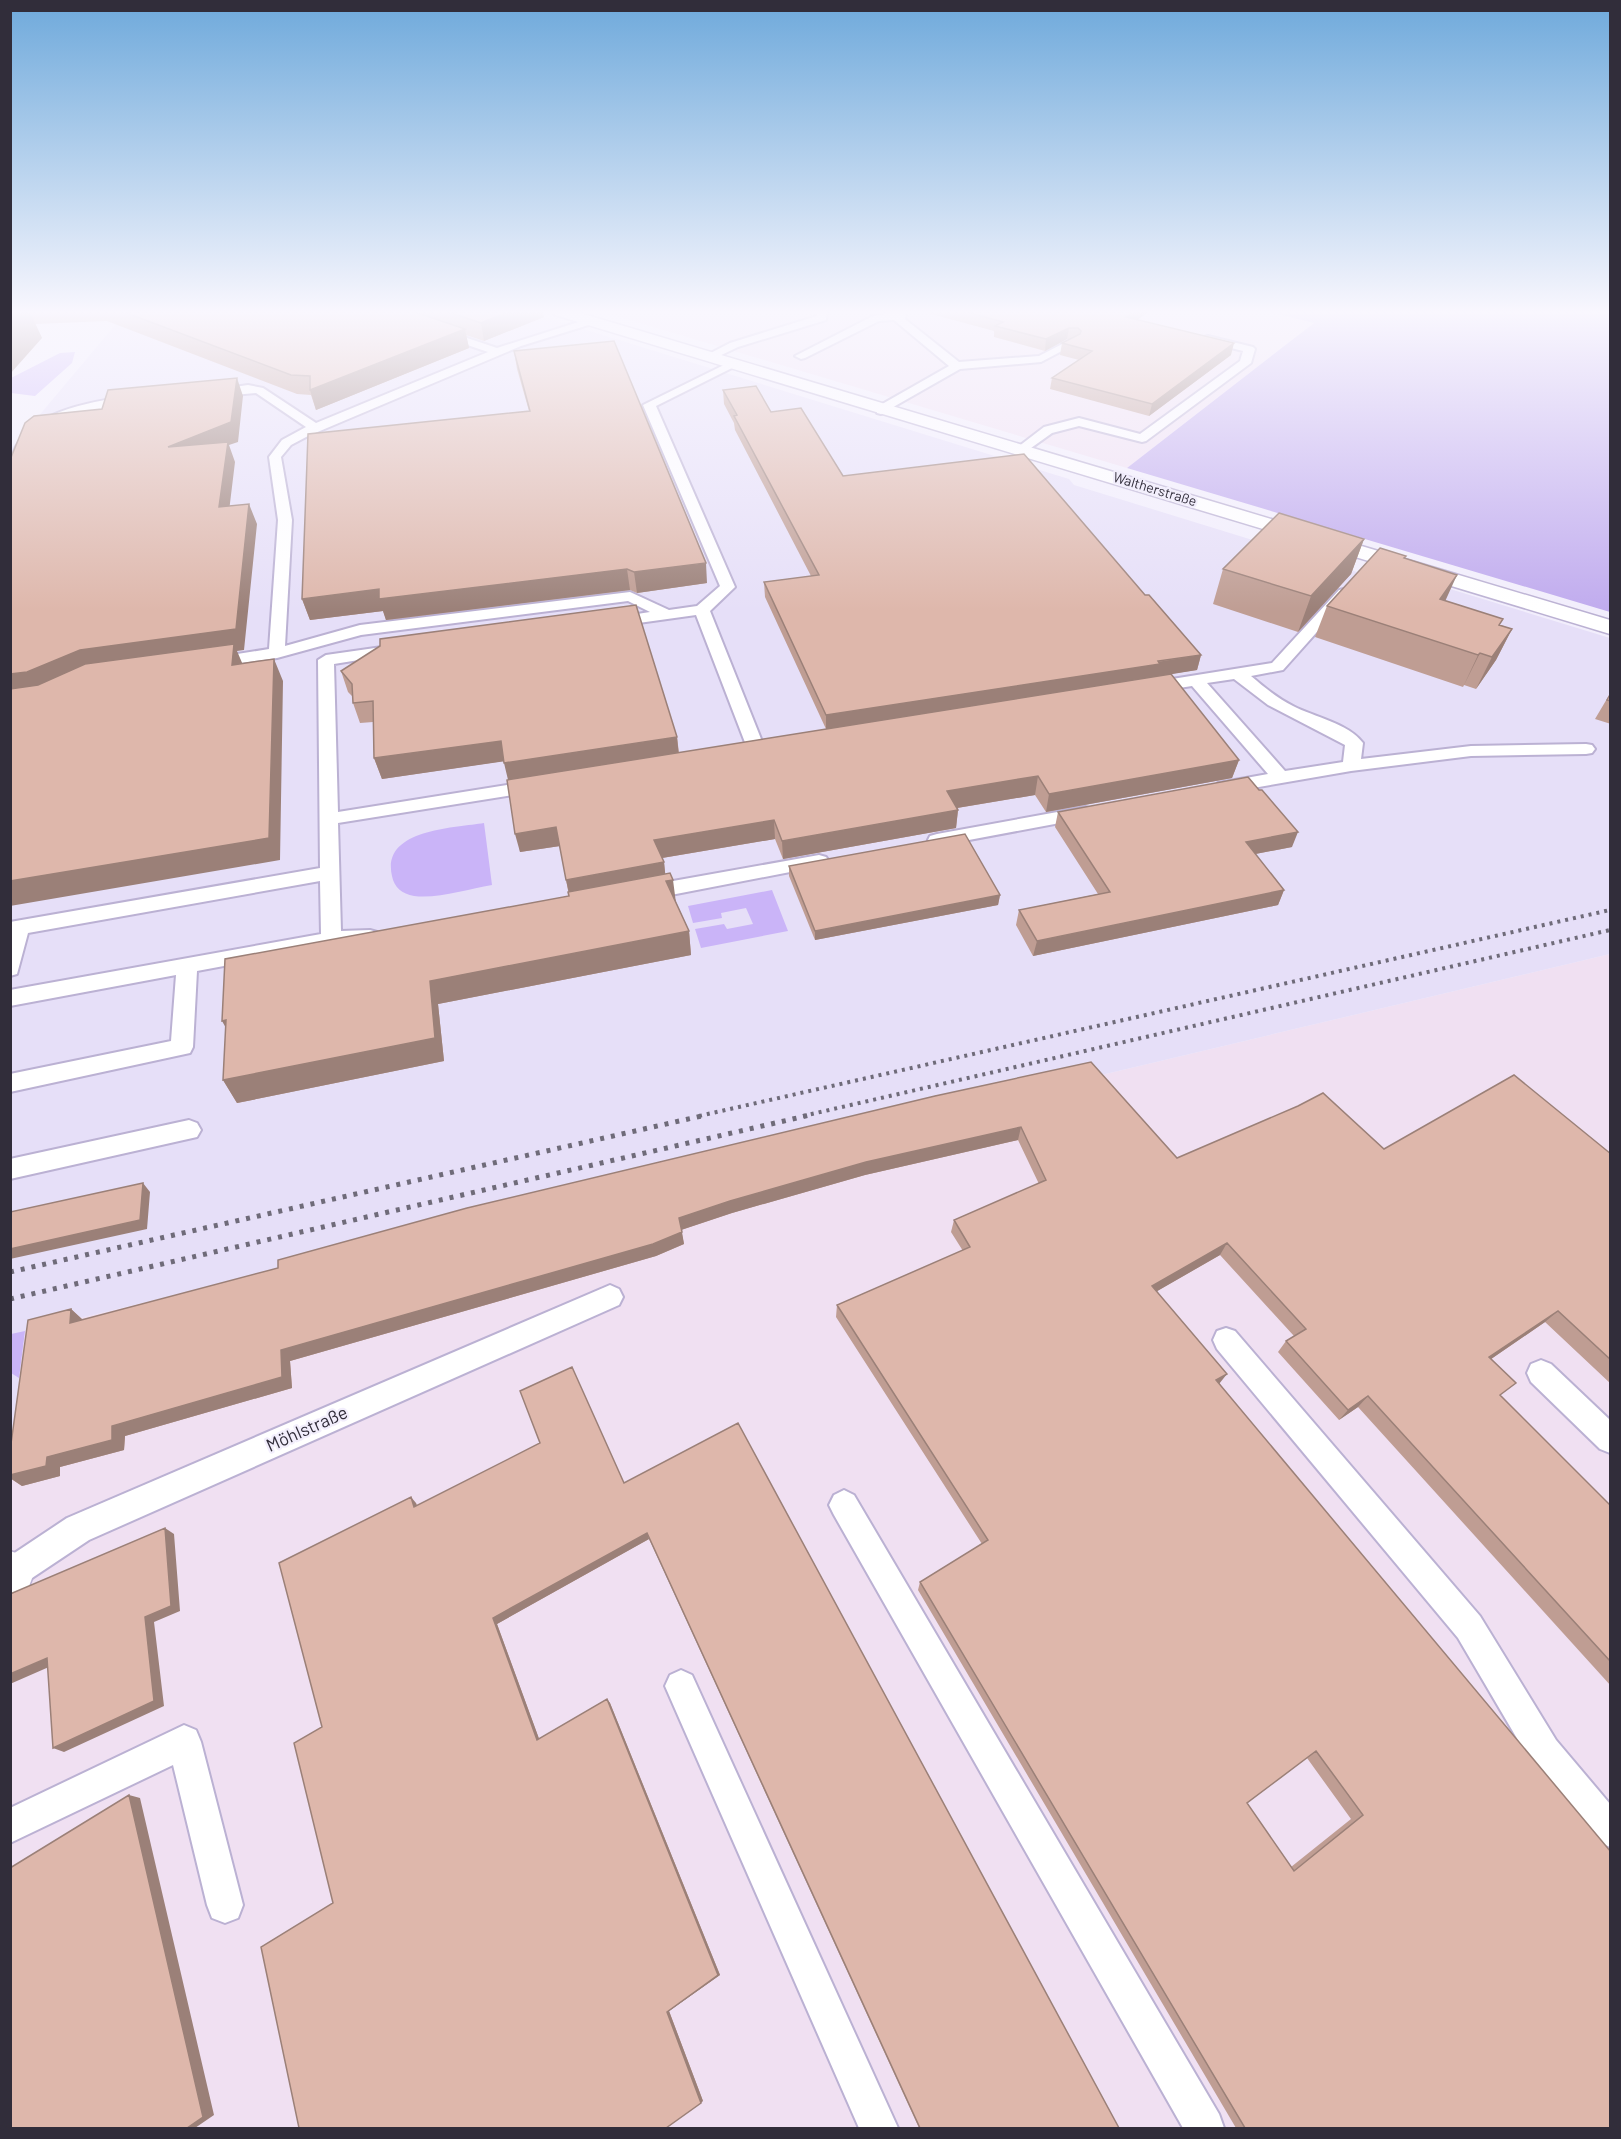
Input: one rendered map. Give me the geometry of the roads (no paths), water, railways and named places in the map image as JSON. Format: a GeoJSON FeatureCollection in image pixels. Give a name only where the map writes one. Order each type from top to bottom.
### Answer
{"type":"FeatureCollection","features":[{"type":"Feature","properties":{"kind":"street","name":"Waltherstraße"},"geometry":{"type":"LineString","coordinates":[[888,412],[1611,627]]}},
{"type":"Feature","properties":{"kind":"lane"},"geometry":{"type":"LineString","coordinates":[[10,469],[29,437],[43,425],[78,412]]}},
{"type":"Feature","properties":{"kind":"lane"},"geometry":{"type":"LineString","coordinates":[[292,412],[315,428]]}},
{"type":"Feature","properties":{"kind":"lane"},"geometry":{"type":"LineString","coordinates":[[277,653],[285,520],[275,457],[278,449],[288,441],[354,412]]}},
{"type":"Feature","properties":{"kind":"lane"},"geometry":{"type":"LineString","coordinates":[[597,624],[702,610],[728,587],[652,412]]}},
{"type":"Feature","properties":{"kind":"lane"},"geometry":{"type":"LineString","coordinates":[[1020,450],[1048,430],[1079,422],[1142,438],[1178,412]]}},
{"type":"Feature","properties":{"kind":"lane"},"geometry":{"type":"LineString","coordinates":[[1126,691],[1277,667],[1377,556]]}},
{"type":"Feature","properties":{"kind":"lane"},"geometry":{"type":"LineString","coordinates":[[196,665],[277,653],[360,630],[630,596],[668,615]]}},
{"type":"Feature","properties":{"kind":"lane"},"geometry":{"type":"LineString","coordinates":[[702,610],[761,748],[720,754]]}},
{"type":"Feature","properties":{"kind":"lane"},"geometry":{"type":"LineString","coordinates":[[277,653],[326,660],[411,648]]}},
{"type":"Feature","properties":{"kind":"lane"},"geometry":{"type":"LineString","coordinates":[[326,660],[331,939]]}},
{"type":"Feature","properties":{"kind":"lane"},"geometry":{"type":"LineString","coordinates":[[1237,673],[1277,705],[1340,732],[1354,743],[1351,766]]}},
{"type":"Feature","properties":{"kind":"lane"},"geometry":{"type":"LineString","coordinates":[[1196,680],[1280,777]]}},
{"type":"Feature","properties":{"kind":"lane"},"geometry":{"type":"LineString","coordinates":[[1210,790],[1351,766],[1471,751],[1586,749]]}},
{"type":"Feature","properties":{"kind":"lane"},"geometry":{"type":"LineString","coordinates":[[328,819],[554,784]]}},
{"type":"Feature","properties":{"kind":"lane"},"geometry":{"type":"LineString","coordinates":[[917,843],[1104,809]]}},
{"type":"Feature","properties":{"kind":"lane"},"geometry":{"type":"LineString","coordinates":[[625,897],[836,858]]}},
{"type":"Feature","properties":{"kind":"lane"},"geometry":{"type":"LineString","coordinates":[[10,969],[15,928],[329,873]]}},
{"type":"Feature","properties":{"kind":"lane"},"geometry":{"type":"LineString","coordinates":[[10,998],[331,939],[384,936]]}},
{"type":"Feature","properties":{"kind":"lane"},"geometry":{"type":"LineString","coordinates":[[10,1083],[182,1047],[187,965]]}},
{"type":"Feature","properties":{"kind":"lane"},"geometry":{"type":"LineString","coordinates":[[10,1169],[189,1130]]}},
{"type":"Feature","properties":{"kind":"lane","name":"Möhlstraße"},"geometry":{"type":"LineString","coordinates":[[11,1573],[78,1529],[610,1298]]}},
{"type":"Feature","properties":{"kind":"lane"},"geometry":{"type":"LineString","coordinates":[[1226,1340],[1469,1627],[1544,1752],[1611,1830]]}},
{"type":"Feature","properties":{"kind":"lane"},"geometry":{"type":"LineString","coordinates":[[1541,1373],[1611,1439]]}},
{"type":"Feature","properties":{"kind":"lane"},"geometry":{"type":"LineString","coordinates":[[844,1505],[1205,2128]]}},
{"type":"Feature","properties":{"kind":"lane"},"geometry":{"type":"LineString","coordinates":[[681,1686],[879,2128]]}},
{"type":"Feature","properties":{"kind":"lane"},"geometry":{"type":"LineString","coordinates":[[10,1826],[184,1742],[225,1905]]}},
{"type":"Feature","properties":{"kind":"railway"},"geometry":{"type":"LineString","coordinates":[[699,1116],[1610,910]]}},
{"type":"Feature","properties":{"kind":"railway"},"geometry":{"type":"LineString","coordinates":[[803,1116],[1610,930]]}},
{"type":"Feature","properties":{"kind":"railway"},"geometry":{"type":"LineString","coordinates":[[10,1272],[706,1115]]}},
{"type":"Feature","properties":{"kind":"railway"},"geometry":{"type":"LineString","coordinates":[[10,1299],[810,1115]]}}]}
